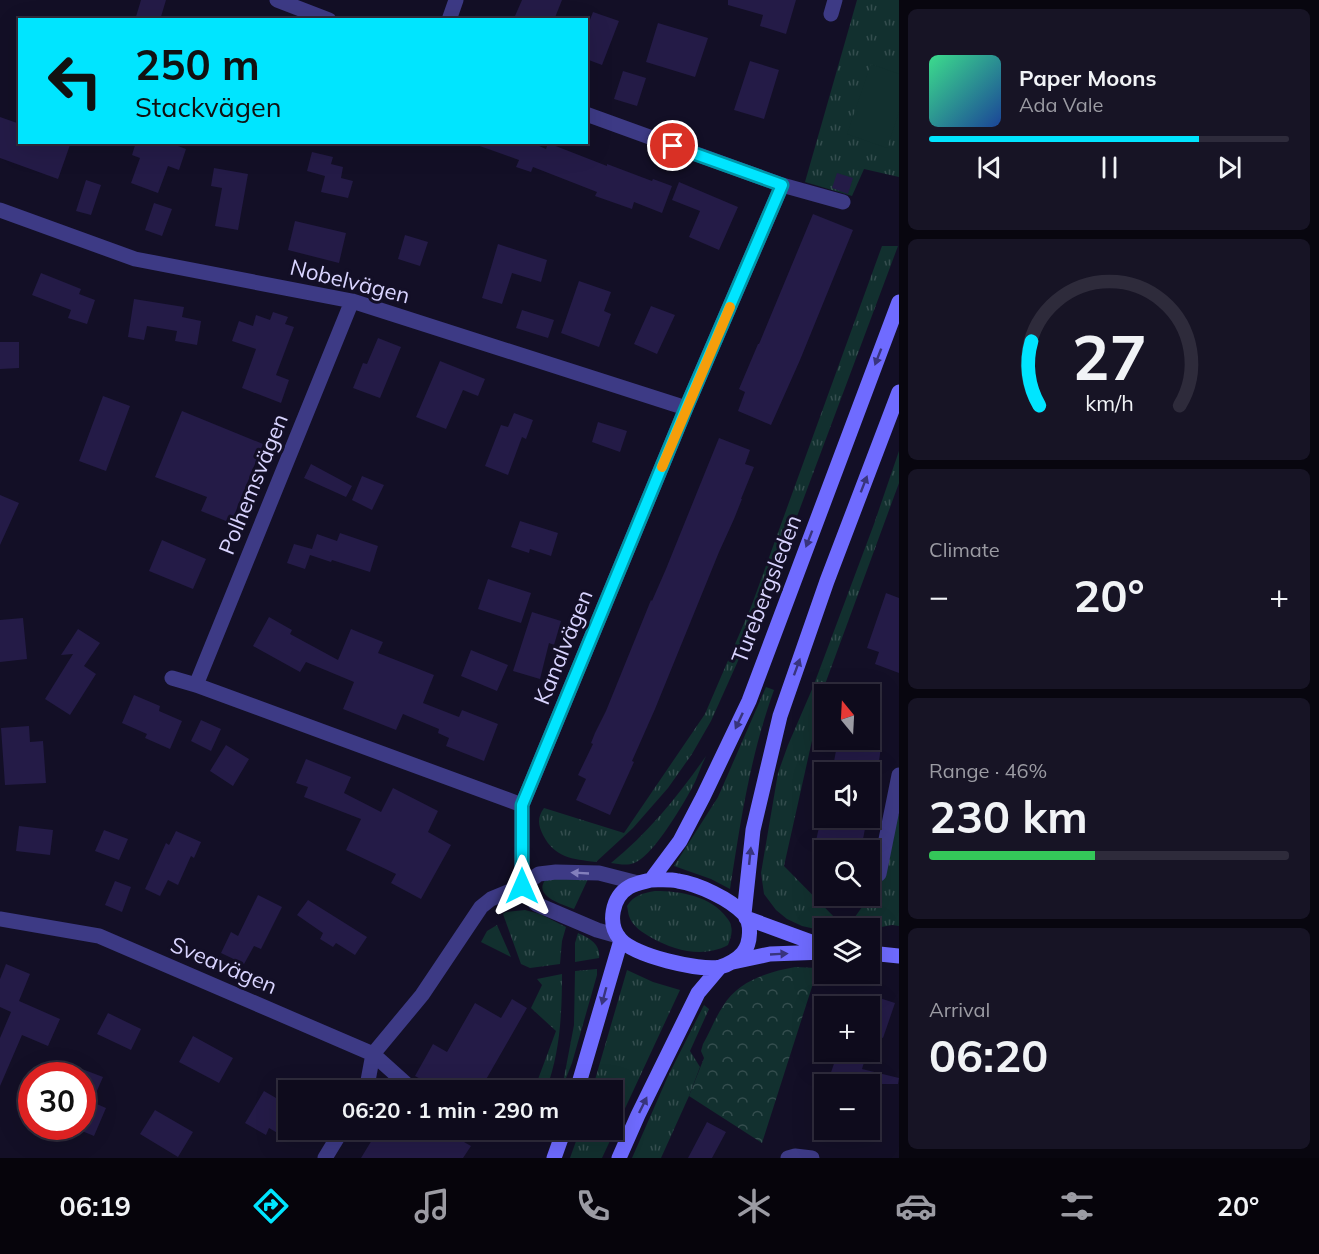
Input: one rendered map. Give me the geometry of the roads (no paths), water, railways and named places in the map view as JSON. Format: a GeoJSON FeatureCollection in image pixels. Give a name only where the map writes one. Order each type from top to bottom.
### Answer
{"type":"FeatureCollection","features":[{"type":"Feature","properties":{"kind":"main road","name":"Turebergsleden"},"geometry":{"type":"LineString","coordinates":[[580,1080],[620,938],[612,923],[613,911],[619,896],[627,887],[644,882],[680,841],[749,701],[899,302]]}},
{"type":"Feature","properties":{"kind":"main road"},"geometry":{"type":"LineString","coordinates":[[619,1158],[652,1084],[698,993],[726,964],[744,952],[749,941],[749,929],[745,916],[753,830],[780,716],[827,581],[899,392]]}},
{"type":"Feature","properties":{"kind":"main road"},"geometry":{"type":"LineString","coordinates":[[644,882],[680,881],[697,887],[715,894],[745,916],[814,943]]}},
{"type":"Feature","properties":{"kind":"main road"},"geometry":{"type":"LineString","coordinates":[[620,938],[640,951],[695,968],[771,954],[814,952]]}},
{"type":"Feature","properties":{"kind":"main road"},"geometry":{"type":"LineString","coordinates":[[880,954],[899,956]]}},
{"type":"Feature","properties":{"kind":"main road"},"geometry":{"type":"LineString","coordinates":[[554,1158],[560,1140]]}},
{"type":"Feature","properties":{"kind":"street"},"geometry":{"type":"LineString","coordinates":[[277,0],[324,18]]}},
{"type":"Feature","properties":{"kind":"street"},"geometry":{"type":"LineString","coordinates":[[450,18],[456,0]]}},
{"type":"Feature","properties":{"kind":"street"},"geometry":{"type":"LineString","coordinates":[[588,115],[782,185],[843,202]]}},
{"type":"Feature","properties":{"kind":"street","name":"Kanalvägen"},"geometry":{"type":"LineString","coordinates":[[522,886],[522,805],[686,408],[782,185]]}},
{"type":"Feature","properties":{"kind":"street","name":"Nobelvägen"},"geometry":{"type":"LineString","coordinates":[[0,210],[135,259],[352,301],[686,408]]}},
{"type":"Feature","properties":{"kind":"street","name":"Polhemsvägen"},"geometry":{"type":"LineString","coordinates":[[196,685],[352,301]]}},
{"type":"Feature","properties":{"kind":"street"},"geometry":{"type":"LineString","coordinates":[[172,678],[522,805]]}},
{"type":"Feature","properties":{"kind":"street"},"geometry":{"type":"LineString","coordinates":[[880,869],[899,775]]}},
{"type":"Feature","properties":{"kind":"street"},"geometry":{"type":"LineString","coordinates":[[368,1080],[373,1054],[422,995],[481,907],[491,899],[522,886],[539,874],[556,872],[599,873],[644,882]]}},
{"type":"Feature","properties":{"kind":"street"},"geometry":{"type":"LineString","coordinates":[[522,886],[536,904],[620,938]]}},
{"type":"Feature","properties":{"kind":"street","name":"Sveavägen"},"geometry":{"type":"LineString","coordinates":[[0,919],[99,936],[373,1054],[402,1080]]}},
{"type":"Feature","properties":{"kind":"street"},"geometry":{"type":"LineString","coordinates":[[325,1158],[336,1140]]}},
{"type":"Feature","properties":{"kind":"street"},"geometry":{"type":"LineString","coordinates":[[788,1158],[795,1156],[812,1158]]}}]}
